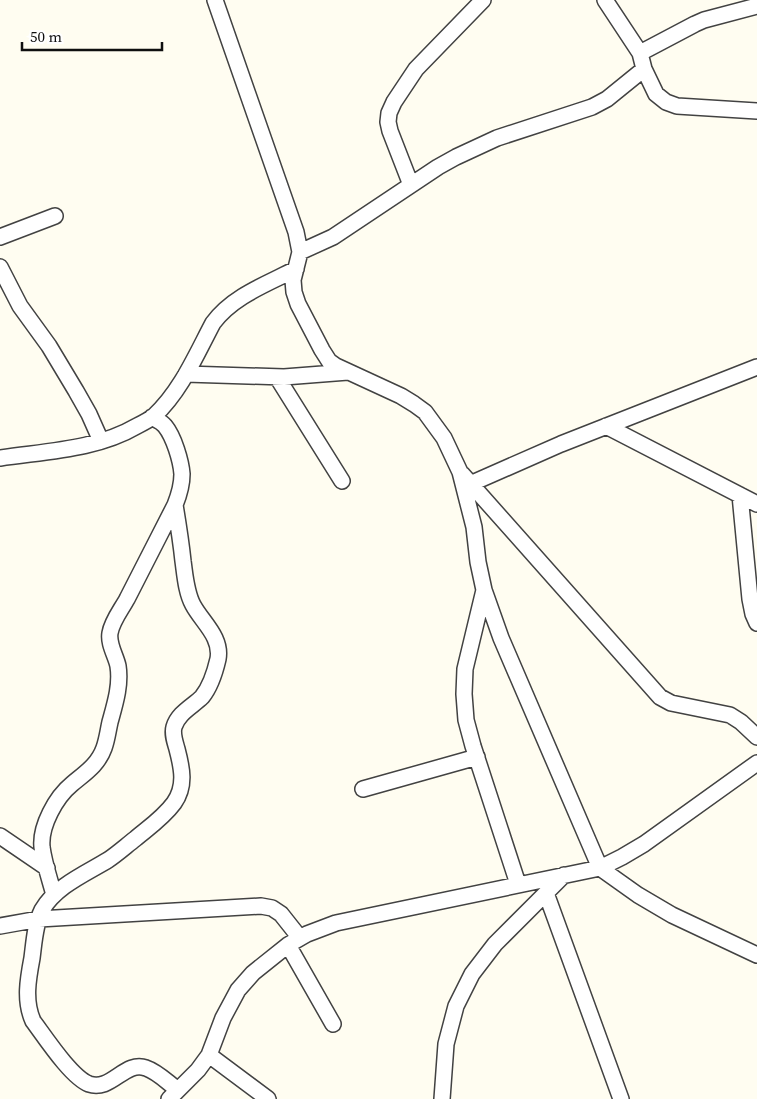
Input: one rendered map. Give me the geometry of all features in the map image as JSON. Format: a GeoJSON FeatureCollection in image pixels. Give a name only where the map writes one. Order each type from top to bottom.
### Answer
{"type":"FeatureCollection","features":[{"type":"Feature","properties":{"kind":"street"},"geometry":{"type":"LineString","coordinates":[[215,0],[296,232],[300,252],[294,280],[294,292],[298,304],[329,361],[414,404],[425,412],[444,438],[460,472],[474,528],[484,590],[501,638],[600,868],[638,895],[672,915],[757,955]]}},
{"type":"Feature","properties":{"kind":"street"},"geometry":{"type":"LineString","coordinates":[[411,185],[390,131],[389,113],[416,69],[483,0]]}},
{"type":"Feature","properties":{"kind":"street"},"geometry":{"type":"LineString","coordinates":[[604,0],[640,53],[644,69],[656,94],[666,102],[677,106],[757,111]]}},
{"type":"Feature","properties":{"kind":"street"},"geometry":{"type":"LineString","coordinates":[[640,53],[694,24],[754,4]]}},
{"type":"Feature","properties":{"kind":"street"},"geometry":{"type":"LineString","coordinates":[[300,252],[333,236],[456,157],[497,138],[592,106],[607,99],[644,69]]}},
{"type":"Feature","properties":{"kind":"street"},"geometry":{"type":"LineString","coordinates":[[0,237],[55,216]]}},
{"type":"Feature","properties":{"kind":"street"},"geometry":{"type":"LineString","coordinates":[[0,267],[20,306],[49,346],[76,391],[101,441]]}},
{"type":"Feature","properties":{"kind":"street"},"geometry":{"type":"LineString","coordinates":[[0,458],[87,445],[122,435],[152,417],[172,396],[213,323],[226,308],[237,300],[296,269]]}},
{"type":"Feature","properties":{"kind":"street"},"geometry":{"type":"LineString","coordinates":[[470,484],[561,444],[757,367]]}},
{"type":"Feature","properties":{"kind":"street"},"geometry":{"type":"LineString","coordinates":[[186,374],[277,377],[348,372]]}},
{"type":"Feature","properties":{"kind":"street"},"geometry":{"type":"LineString","coordinates":[[277,377],[342,481]]}},
{"type":"Feature","properties":{"kind":"street"},"geometry":{"type":"LineString","coordinates":[[54,895],[42,846],[44,829],[58,798],[69,786],[95,765],[104,748],[119,678],[110,633],[116,617],[126,602],[175,505],[180,489],[182,474],[178,454],[168,430],[152,417]]}},
{"type":"Feature","properties":{"kind":"street"},"geometry":{"type":"LineString","coordinates":[[606,426],[757,504]]}},
{"type":"Feature","properties":{"kind":"street"},"geometry":{"type":"LineString","coordinates":[[460,472],[660,697],[671,703],[730,715],[741,722],[757,737]]}},
{"type":"Feature","properties":{"kind":"street"},"geometry":{"type":"LineString","coordinates":[[740,495],[750,599],[757,623]]}},
{"type":"Feature","properties":{"kind":"street"},"geometry":{"type":"LineString","coordinates":[[175,505],[188,591],[193,606],[218,646],[218,656],[208,688],[177,720],[174,729],[174,739],[180,763],[181,789],[173,804],[164,815],[110,859],[68,884],[54,895],[38,919],[27,982],[28,1005],[33,1021],[66,1065],[79,1078],[90,1084],[100,1085],[139,1066],[156,1073],[173,1095],[209,1056],[223,1018],[238,990],[252,973],[294,942],[336,923],[600,868],[644,844],[757,763]]}},
{"type":"Feature","properties":{"kind":"street"},"geometry":{"type":"LineString","coordinates":[[484,590],[464,669],[466,720],[518,884]]}},
{"type":"Feature","properties":{"kind":"street"},"geometry":{"type":"LineString","coordinates":[[363,789],[477,757]]}},
{"type":"Feature","properties":{"kind":"street"},"geometry":{"type":"LineString","coordinates":[[0,836],[47,868]]}},
{"type":"Feature","properties":{"kind":"street"},"geometry":{"type":"LineString","coordinates":[[438,1097],[446,1044],[456,1006],[472,974],[495,944],[564,875]]}},
{"type":"Feature","properties":{"kind":"street"},"geometry":{"type":"LineString","coordinates":[[546,893],[620,1099]]}},
{"type":"Feature","properties":{"kind":"street"},"geometry":{"type":"LineString","coordinates":[[0,926],[38,919],[261,906],[272,908],[281,914],[332,1024]]}},
{"type":"Feature","properties":{"kind":"street"},"geometry":{"type":"LineString","coordinates":[[209,1056],[268,1099]]}}]}
